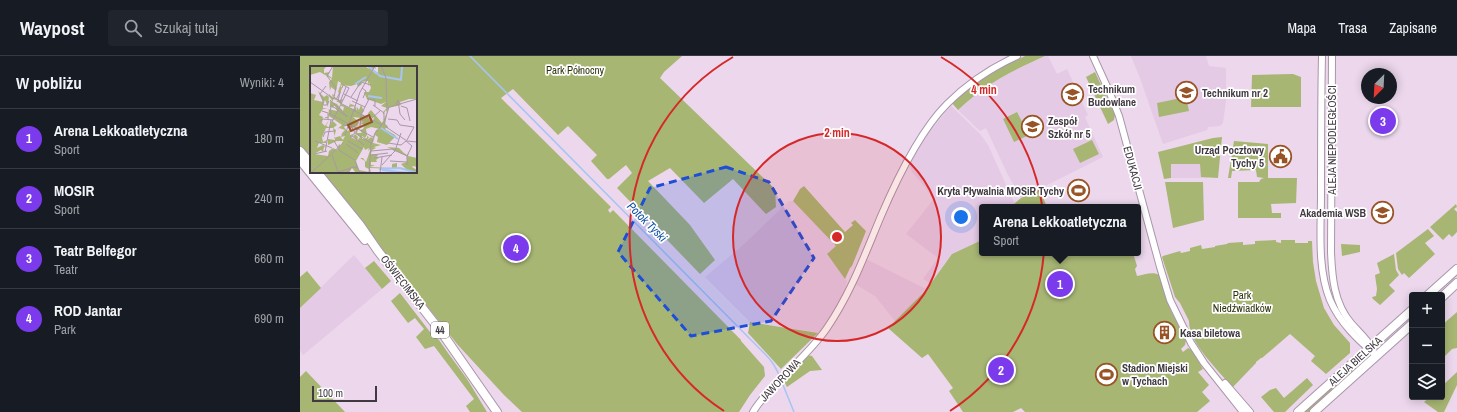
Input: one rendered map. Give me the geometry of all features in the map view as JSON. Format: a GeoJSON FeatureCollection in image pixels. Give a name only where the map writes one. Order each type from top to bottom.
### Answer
{"type":"FeatureCollection","features":[{"type":"Feature","properties":{"kind":"main road"},"geometry":{"type":"LineString","coordinates":[[300,151],[310,163]]}},
{"type":"Feature","properties":{"kind":"main road","name":"OŚWIĘCIMSKA"},"geometry":{"type":"LineString","coordinates":[[300,160],[310,172]]}},
{"type":"Feature","properties":{"kind":"main road","name":"OŚWIĘCIMSKA"},"geometry":{"type":"LineString","coordinates":[[311,173],[357,230],[378,251]]}},
{"type":"Feature","properties":{"kind":"main road","name":"OŚWIĘCIMSKA"},"geometry":{"type":"LineString","coordinates":[[318,173],[364,230],[378,251],[442,333],[497,412]]}},
{"type":"Feature","properties":{"kind":"main road"},"geometry":{"type":"LineString","coordinates":[[1431,292],[1457,269]]}},
{"type":"Feature","properties":{"kind":"main road"},"geometry":{"type":"LineString","coordinates":[[1445,294],[1457,283]]}},
{"type":"Feature","properties":{"kind":"main road","name":"ALEJA BIELSKA"},"geometry":{"type":"LineString","coordinates":[[1298,412],[1409,313]]}},
{"type":"Feature","properties":{"kind":"main road","name":"ALEJA BIELSKA"},"geometry":{"type":"LineString","coordinates":[[1314,412],[1409,327]]}},
{"type":"Feature","properties":{"kind":"street","name":"JAWOROWA"},"geometry":{"type":"LineString","coordinates":[[753,412],[761,400],[809,350],[827,328],[856,276],[891,193],[930,125],[947,104],[961,91],[979,77],[1017,56]]}},
{"type":"Feature","properties":{"kind":"street","name":"EDUKACJI"},"geometry":{"type":"LineString","coordinates":[[1093,56],[1119,116],[1170,300],[1195,349],[1209,371],[1243,412]]}},
{"type":"Feature","properties":{"kind":"street","name":"ALEJA NIEPODLEGŁOŚCI"},"geometry":{"type":"LineString","coordinates":[[1322,56],[1321,227],[1324,276],[1331,302],[1342,321],[1359,340],[1370,347]]}},
{"type":"Feature","properties":{"kind":"street","name":"ALEJA NIEPODLEGŁOŚCI"},"geometry":{"type":"LineString","coordinates":[[1332,56],[1332,275],[1338,300],[1350,322],[1376,356]]}},
{"type":"Feature","properties":{"kind":"street"},"geometry":{"type":"LineString","coordinates":[[1322,68],[1326,73],[1332,71]]}},
{"type":"Feature","properties":{"kind":"street"},"geometry":{"type":"LineString","coordinates":[[1322,128],[1327,124],[1332,126]]}},
{"type":"Feature","properties":{"kind":"street"},"geometry":{"type":"LineString","coordinates":[[1322,148],[1326,151],[1332,150]]}},
{"type":"Feature","properties":{"kind":"street"},"geometry":{"type":"LineString","coordinates":[[1321,227],[1326,225],[1331,226]]}},
{"type":"Feature","properties":{"kind":"street"},"geometry":{"type":"LineString","coordinates":[[1322,251],[1326,254],[1331,252]]}},
{"type":"Feature","properties":{"kind":"street"},"geometry":{"type":"LineString","coordinates":[[1356,359],[1361,350],[1359,340]]}},
{"type":"Feature","properties":{"kind":"street","name":"EDUKACJI"},"geometry":{"type":"LineString","coordinates":[[1195,349],[1250,412]]}},
{"type":"Feature","properties":{"kind":"highlighted area"},"geometry":{"type":"Polygon","coordinates":[[[726,167],[769,182],[814,258],[771,321],[691,336],[618,252],[650,188],[726,167]]]}},
{"type":"Feature","properties":{"kind":"shaded area","name":"Zespół Szkół nr 5"},"geometry":{"type":"Polygon","coordinates":[[[1045,56],[1048,56],[1057,74],[1067,69],[1088,115],[1085,117],[1103,157],[1021,198],[1007,173],[986,128],[980,131],[958,110],[973,95],[989,84],[1045,56]]]}},
{"type":"Feature","properties":{"kind":"shaded area","name":"Technikum nr 2"},"geometry":{"type":"Polygon","coordinates":[[[1131,56],[1206,56],[1209,66],[1226,68],[1226,100],[1223,123],[1220,126],[1208,127],[1207,130],[1163,144],[1131,56]]]}},
{"type":"Feature","properties":{"kind":"shaded area"},"geometry":{"type":"Polygon","coordinates":[[[951,106],[980,134],[988,145],[1015,204],[979,204],[979,241],[952,254],[930,283],[923,279],[938,258],[906,234],[933,200],[925,187],[912,172],[909,164],[924,138],[951,106]]]}},
{"type":"Feature","properties":{"kind":"shaded area"},"geometry":{"type":"Polygon","coordinates":[[[1164,152],[1217,167],[1208,178],[1170,178],[1164,152]]]}},
{"type":"Feature","properties":{"kind":"shaded area"},"geometry":{"type":"Polygon","coordinates":[[[789,201],[793,201],[837,246],[827,255],[847,281],[843,297],[821,333],[750,322],[705,277],[742,246],[789,201]]]}},
{"type":"Feature","properties":{"kind":"shaded area"},"geometry":{"type":"Polygon","coordinates":[[[354,255],[382,289],[303,355],[300,350],[300,308],[354,255]]]}},
{"type":"Feature","properties":{"kind":"shaded area"},"geometry":{"type":"Polygon","coordinates":[[[866,259],[926,289],[895,321],[875,296],[855,284],[866,259]]]}},
{"type":"Feature","properties":{"kind":"green space","name":"Park Północny"},"geometry":{"type":"Polygon","coordinates":[[[300,56],[682,56],[664,72],[660,78],[775,189],[776,207],[766,214],[733,179],[704,203],[670,168],[648,181],[690,225],[715,260],[700,274],[617,188],[632,173],[626,165],[607,179],[591,161],[597,155],[568,126],[558,135],[513,89],[501,98],[611,207],[608,210],[610,213],[613,210],[741,340],[764,367],[765,376],[739,412],[522,412],[504,395],[457,344],[322,173],[417,173],[417,66],[310,66],[310,159],[300,146],[300,56]]]}},
{"type":"Feature","properties":{"kind":"green space"},"geometry":{"type":"Polygon","coordinates":[[[1025,56],[1045,56],[1021,67],[989,85],[978,92],[958,110],[952,103],[987,77],[1025,56]]]}},
{"type":"Feature","properties":{"kind":"green space"},"geometry":{"type":"Polygon","coordinates":[[[1095,72],[1115,115],[1114,120],[1108,124],[1086,77],[1095,72]]]}},
{"type":"Feature","properties":{"kind":"green space"},"geometry":{"type":"Polygon","coordinates":[[[1293,74],[1301,77],[1301,107],[1251,107],[1252,75],[1293,74]]]}},
{"type":"Feature","properties":{"kind":"green space"},"geometry":{"type":"Polygon","coordinates":[[[1186,97],[1189,111],[1159,117],[1157,103],[1186,97]]]}},
{"type":"Feature","properties":{"kind":"green space"},"geometry":{"type":"Polygon","coordinates":[[[1017,112],[1029,135],[1014,142],[1003,119],[1017,112]]]}},
{"type":"Feature","properties":{"kind":"green space"},"geometry":{"type":"Polygon","coordinates":[[[1222,137],[1218,178],[1201,177],[1200,164],[1171,164],[1171,178],[1164,179],[1158,152],[1222,137]]]}},
{"type":"Feature","properties":{"kind":"green space"},"geometry":{"type":"Polygon","coordinates":[[[1092,140],[1099,154],[1080,163],[1073,149],[1092,140]]]}},
{"type":"Feature","properties":{"kind":"green space"},"geometry":{"type":"Polygon","coordinates":[[[1234,141],[1268,144],[1268,178],[1297,178],[1296,203],[1271,204],[1272,213],[1281,213],[1281,218],[1238,218],[1238,182],[1259,182],[1264,178],[1257,177],[1256,170],[1232,171],[1231,178],[1228,178],[1234,141]]]}},
{"type":"Feature","properties":{"kind":"green space"},"geometry":{"type":"Polygon","coordinates":[[[1165,182],[1203,182],[1204,220],[1173,228],[1165,182]]]}},
{"type":"Feature","properties":{"kind":"green space"},"geometry":{"type":"Polygon","coordinates":[[[804,186],[845,232],[853,225],[851,223],[855,220],[866,231],[852,266],[845,279],[827,254],[836,246],[793,201],[800,189],[804,186]]]}},
{"type":"Feature","properties":{"kind":"green space"},"geometry":{"type":"Polygon","coordinates":[[[1039,188],[1046,204],[1014,204],[1021,198],[1039,188]]]}},
{"type":"Feature","properties":{"kind":"green space"},"geometry":{"type":"Polygon","coordinates":[[[1456,204],[1457,207],[1454,209],[1457,212],[1457,232],[1452,237],[1449,234],[1443,240],[1430,227],[1456,204]]]}},
{"type":"Feature","properties":{"kind":"green space"},"geometry":{"type":"Polygon","coordinates":[[[1428,229],[1434,236],[1425,243],[1435,254],[1409,278],[1404,273],[1402,275],[1398,269],[1396,253],[1428,229]]]}},
{"type":"Feature","properties":{"kind":"green space","name":"Park Niedźwiadków"},"geometry":{"type":"Polygon","coordinates":[[[1276,240],[1276,242],[1281,243],[1281,240],[1295,240],[1295,243],[1308,243],[1308,241],[1312,241],[1316,281],[1324,308],[1334,325],[1350,343],[1350,353],[1326,374],[1311,361],[1315,356],[1290,334],[1256,362],[1232,388],[1199,348],[1194,339],[1190,330],[1189,321],[1180,303],[1175,297],[1162,257],[1180,251],[1181,253],[1190,251],[1190,248],[1201,245],[1202,249],[1228,243],[1243,242],[1243,245],[1255,244],[1255,241],[1276,240]]]}},
{"type":"Feature","properties":{"kind":"green space"},"geometry":{"type":"Polygon","coordinates":[[[979,241],[979,256],[1134,256],[1137,266],[1135,269],[1137,276],[1151,273],[1159,275],[1171,311],[1186,340],[1185,345],[1181,349],[1183,352],[1188,348],[1192,350],[1203,369],[1198,372],[1209,385],[1202,392],[1210,401],[1197,412],[1025,412],[1021,408],[1013,412],[963,412],[949,391],[953,388],[928,354],[922,358],[888,328],[926,290],[952,254],[979,241]]]}},
{"type":"Feature","properties":{"kind":"green space"},"geometry":{"type":"Polygon","coordinates":[[[1341,244],[1360,245],[1360,252],[1342,256],[1341,244]]]}},
{"type":"Feature","properties":{"kind":"green space"},"geometry":{"type":"Polygon","coordinates":[[[1394,254],[1396,270],[1399,275],[1389,285],[1395,291],[1380,305],[1372,297],[1376,296],[1377,289],[1375,275],[1380,273],[1377,263],[1394,254]]]}},
{"type":"Feature","properties":{"kind":"green space"},"geometry":{"type":"Polygon","coordinates":[[[374,261],[391,281],[382,289],[365,268],[374,261]]]}},
{"type":"Feature","properties":{"kind":"green space"},"geometry":{"type":"Polygon","coordinates":[[[307,271],[321,288],[300,308],[300,277],[307,271]]]}},
{"type":"Feature","properties":{"kind":"green space"},"geometry":{"type":"Polygon","coordinates":[[[400,293],[430,332],[439,340],[467,379],[487,412],[470,412],[466,406],[474,399],[434,346],[425,349],[416,337],[424,329],[415,318],[408,323],[391,301],[400,293]]]}},
{"type":"Feature","properties":{"kind":"green space"},"geometry":{"type":"Polygon","coordinates":[[[1457,312],[1457,348],[1452,349],[1445,356],[1445,328],[1445,322],[1457,312]]]}},
{"type":"Feature","properties":{"kind":"green space"},"geometry":{"type":"Polygon","coordinates":[[[750,322],[818,333],[781,369],[748,333],[750,322]]]}},
{"type":"Feature","properties":{"kind":"green space"},"geometry":{"type":"Polygon","coordinates":[[[807,355],[812,356],[822,370],[810,371],[787,387],[784,381],[807,355]]]}},
{"type":"Feature","properties":{"kind":"green space"},"geometry":{"type":"Polygon","coordinates":[[[1357,362],[1360,366],[1310,412],[1302,412],[1357,362]]]}},
{"type":"Feature","properties":{"kind":"green space"},"geometry":{"type":"Polygon","coordinates":[[[306,371],[345,412],[300,412],[300,377],[306,371]]]}},
{"type":"Feature","properties":{"kind":"green space"},"geometry":{"type":"Polygon","coordinates":[[[1457,372],[1457,385],[1444,412],[1438,412],[1424,402],[1426,400],[1445,400],[1445,383],[1457,372]]]}},
{"type":"Feature","properties":{"kind":"green space"},"geometry":{"type":"Polygon","coordinates":[[[1307,378],[1313,385],[1285,412],[1274,412],[1261,397],[1270,390],[1276,388],[1284,398],[1307,378]]]}},
{"type":"Feature","properties":{"kind":"waterway","name":"Potok Tyski"},"geometry":{"type":"LineString","coordinates":[[470,56],[765,354],[773,363],[780,377]]}},
{"type":"Feature","properties":{"kind":"waterway","name":"Potok Tyski"},"geometry":{"type":"LineString","coordinates":[[781,380],[794,412]]}},
{"type":"Feature","properties":{"kind":"place","name":"Technikum nr 2"},"geometry":{"type":"Point","coordinates":[1186,93]}},
{"type":"Feature","properties":{"kind":"place","name":"Technikum Budowlane"},"geometry":{"type":"Point","coordinates":[1072,95]}},
{"type":"Feature","properties":{"kind":"place","name":"Teatr Belfegor"},"geometry":{"type":"Point","coordinates":[1383,121]}},
{"type":"Feature","properties":{"kind":"place","name":"Zespół Szkół nr 5"},"geometry":{"type":"Point","coordinates":[1033,127]}},
{"type":"Feature","properties":{"kind":"place","name":"Urząd Pocztowy Tychy 5"},"geometry":{"type":"Point","coordinates":[1280,156]}},
{"type":"Feature","properties":{"kind":"place","name":"Kryta Pływalnia MOSiR Tychy"},"geometry":{"type":"Point","coordinates":[1079,191]}},
{"type":"Feature","properties":{"kind":"place","name":"Akademia WSB"},"geometry":{"type":"Point","coordinates":[1382,213]}},
{"type":"Feature","properties":{"kind":"place","name":"ROD Jantar"},"geometry":{"type":"Point","coordinates":[516,248]}},
{"type":"Feature","properties":{"kind":"place","name":"Arena Lekkoatletyczna"},"geometry":{"type":"Point","coordinates":[1060,284]}},
{"type":"Feature","properties":{"kind":"place","name":"Kasa biletowa"},"geometry":{"type":"Point","coordinates":[1165,333]}},
{"type":"Feature","properties":{"kind":"place","name":"MOSIR"},"geometry":{"type":"Point","coordinates":[1001,370]}},
{"type":"Feature","properties":{"kind":"place","name":"Stadion Miejski w Tychach"},"geometry":{"type":"Point","coordinates":[1106,374]}}]}
